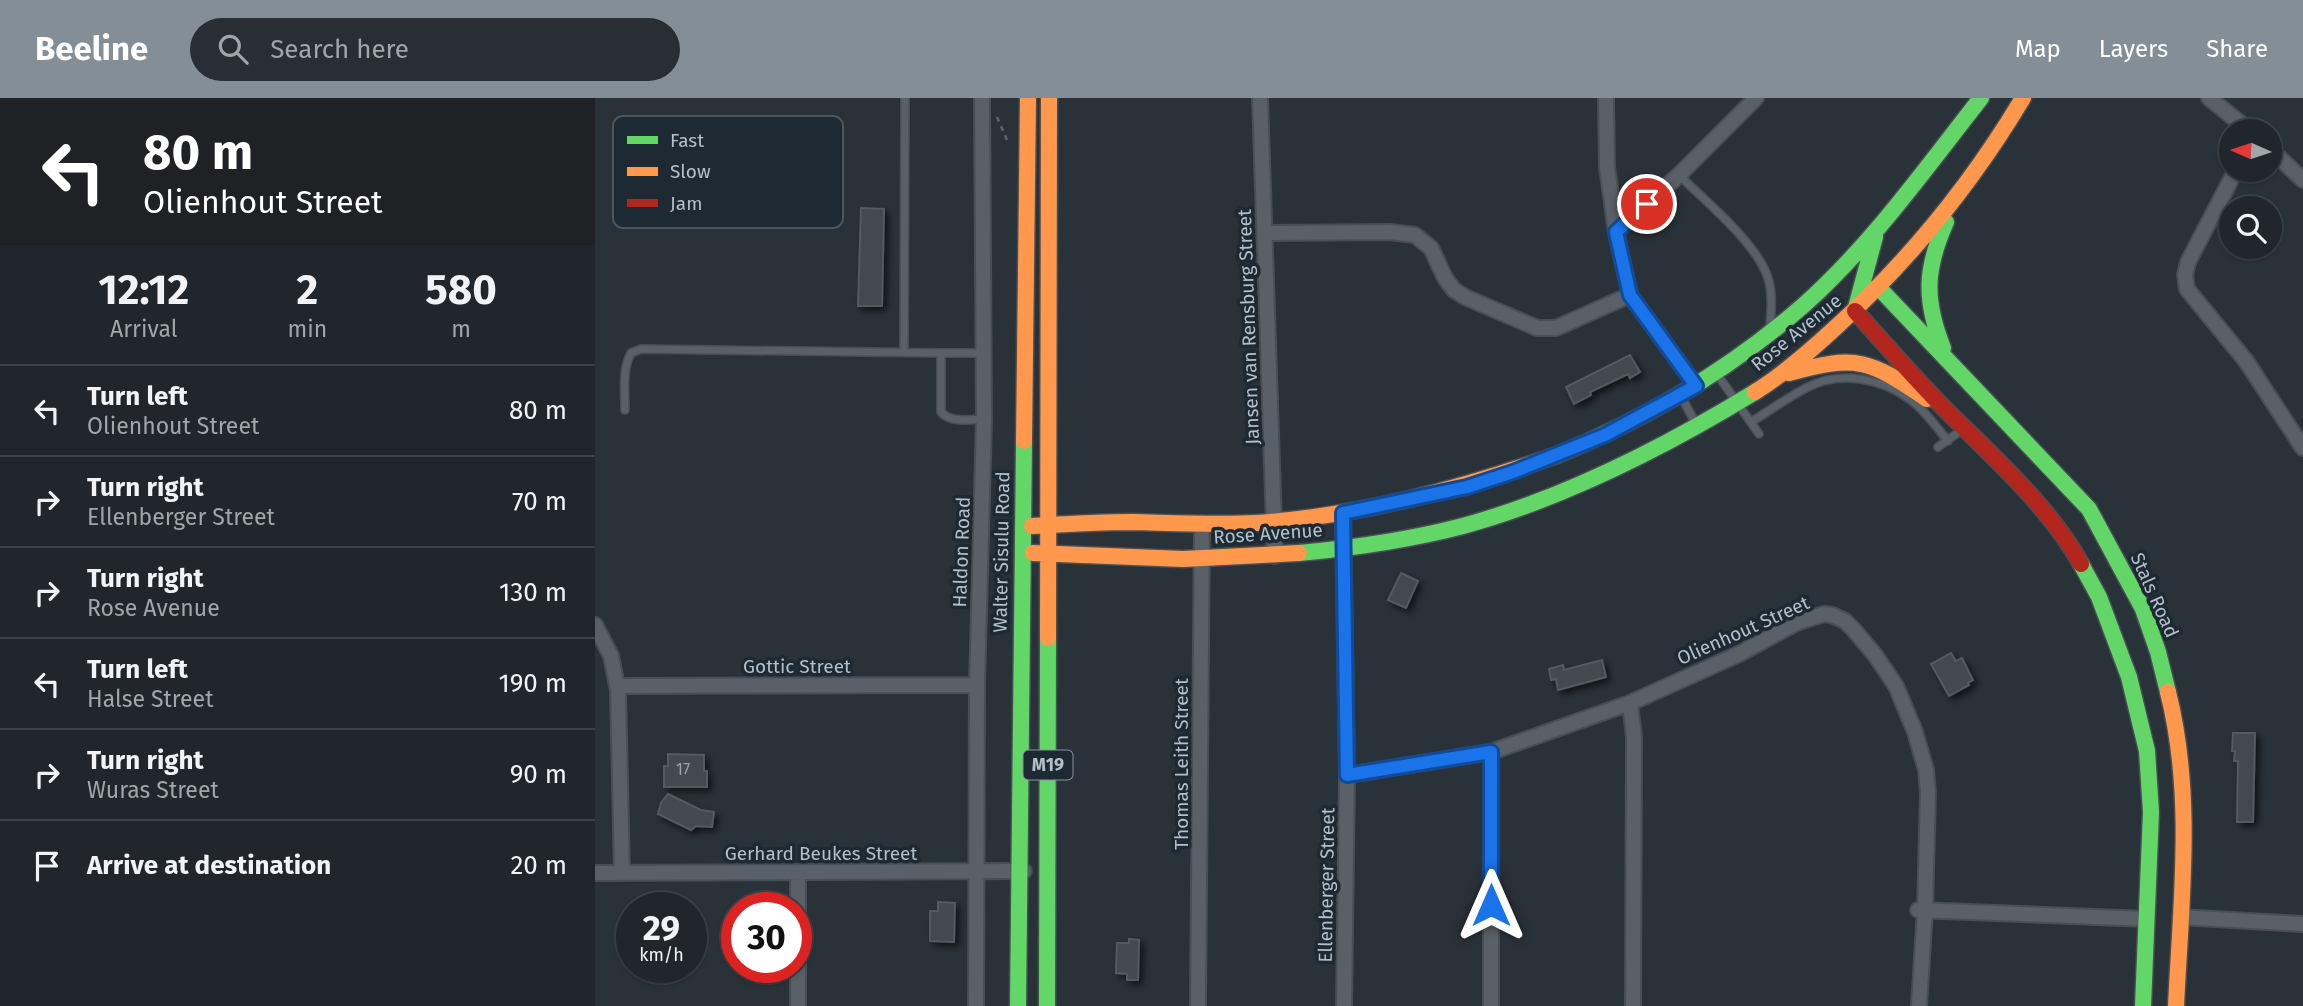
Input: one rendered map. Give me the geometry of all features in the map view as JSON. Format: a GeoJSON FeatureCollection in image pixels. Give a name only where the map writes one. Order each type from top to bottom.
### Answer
{"type":"FeatureCollection","features":[{"type":"Feature","properties":{"kind":"main road","name":"Walter Sisulu Road"},"geometry":{"type":"LineString","coordinates":[[1017,1006],[1028,98]]}},
{"type":"Feature","properties":{"kind":"main road","name":"M19"},"geometry":{"type":"LineString","coordinates":[[1047,1006],[1049,98]]}},
{"type":"Feature","properties":{"kind":"main road","name":"Rose Avenue"},"geometry":{"type":"LineString","coordinates":[[1023,526],[1127,522],[1273,522],[1343,513],[1467,487],[1513,472],[1605,435],[1717,374],[1805,304],[1877,232],[1981,98]]}},
{"type":"Feature","properties":{"kind":"main road","name":"Rose Avenue"},"geometry":{"type":"LineString","coordinates":[[1022,553],[1202,559],[1345,549],[1434,533],[1526,505],[1597,477],[1737,403],[1782,375],[1855,311],[1879,288],[1959,195],[2005,130],[2019,99]]}},
{"type":"Feature","properties":{"kind":"main road"},"geometry":{"type":"LineString","coordinates":[[1027,184],[1049,184]]}},
{"type":"Feature","properties":{"kind":"main road"},"geometry":{"type":"LineString","coordinates":[[1949,362],[1934,328],[1926,281],[1933,248],[1959,195]]}},
{"type":"Feature","properties":{"kind":"main road"},"geometry":{"type":"LineString","coordinates":[[1855,311],[1877,232]]}},
{"type":"Feature","properties":{"kind":"main road"},"geometry":{"type":"LineString","coordinates":[[1805,304],[1839,290],[1860,286],[1879,288]]}},
{"type":"Feature","properties":{"kind":"main road","name":"Stals Road"},"geometry":{"type":"LineString","coordinates":[[1879,288],[2089,509],[2126,616],[2129,677],[2147,751],[2151,813],[2165,897],[2181,917],[2163,937],[2143,1006]]}},
{"type":"Feature","properties":{"kind":"main road","name":"Stals Road"},"geometry":{"type":"LineString","coordinates":[[1855,311],[1952,416],[2001,462],[2071,545],[2099,597],[2126,616],[2158,652],[2176,724],[2185,824],[2165,897],[2147,919],[2163,937],[2176,1006]]}},
{"type":"Feature","properties":{"kind":"main road"},"geometry":{"type":"LineString","coordinates":[[1025,330],[1049,329]]}},
{"type":"Feature","properties":{"kind":"main road"},"geometry":{"type":"LineString","coordinates":[[1782,375],[1833,361],[1869,363],[1881,368],[1952,416]]}},
{"type":"Feature","properties":{"kind":"main road"},"geometry":{"type":"LineString","coordinates":[[1020,688],[1048,689]]}},
{"type":"Feature","properties":{"kind":"street","name":"Haldon Road"},"geometry":{"type":"LineString","coordinates":[[976,1006],[977,685],[984,419],[982,98]]}},
{"type":"Feature","properties":{"kind":"street","name":"Jansen van Rensburg Street"},"geometry":{"type":"LineString","coordinates":[[1260,98],[1275,556]]}},
{"type":"Feature","properties":{"kind":"street"},"geometry":{"type":"LineString","coordinates":[[1606,98],[1607,167],[1616,232],[1630,295],[1696,386]]}},
{"type":"Feature","properties":{"kind":"street"},"geometry":{"type":"LineString","coordinates":[[1616,232],[1679,175],[1756,98]]}},
{"type":"Feature","properties":{"kind":"street"},"geometry":{"type":"LineString","coordinates":[[2209,98],[2235,119]]}},
{"type":"Feature","properties":{"kind":"street"},"geometry":{"type":"LineString","coordinates":[[2282,160],[2303,180]]}},
{"type":"Feature","properties":{"kind":"street"},"geometry":{"type":"LineString","coordinates":[[2230,182],[2188,262],[2185,275],[2187,289],[2246,361],[2303,448]]}},
{"type":"Feature","properties":{"kind":"street"},"geometry":{"type":"LineString","coordinates":[[1266,233],[1390,232],[1415,235],[1431,248],[1445,278],[1454,289],[1480,304],[1537,328],[1556,328],[1630,295]]}},
{"type":"Feature","properties":{"kind":"street","name":"Ellenberger Street"},"geometry":{"type":"LineString","coordinates":[[1343,513],[1347,775],[1344,1006]]}},
{"type":"Feature","properties":{"kind":"street","name":"Thomas Leith Street"},"geometry":{"type":"LineString","coordinates":[[1198,1006],[1202,523]]}},
{"type":"Feature","properties":{"kind":"street","name":"Olienhout Street"},"geometry":{"type":"LineString","coordinates":[[1347,775],[1491,752],[1630,703],[1739,654],[1810,618],[1824,614],[1845,621],[1875,655],[1896,686],[1921,752],[1928,792],[1919,1006]]}},
{"type":"Feature","properties":{"kind":"street"},"geometry":{"type":"LineString","coordinates":[[595,625],[611,656],[617,686],[622,873]]}},
{"type":"Feature","properties":{"kind":"street","name":"Gottic Street"},"geometry":{"type":"LineString","coordinates":[[617,686],[977,685]]}},
{"type":"Feature","properties":{"kind":"street"},"geometry":{"type":"LineString","coordinates":[[1630,703],[1634,737],[1633,1006]]}},
{"type":"Feature","properties":{"kind":"street"},"geometry":{"type":"LineString","coordinates":[[1491,752],[1491,1006]]}},
{"type":"Feature","properties":{"kind":"street","name":"Gerhard Beukes Street"},"geometry":{"type":"LineString","coordinates":[[595,873],[1019,872],[1048,869]]}},
{"type":"Feature","properties":{"kind":"street"},"geometry":{"type":"LineString","coordinates":[[798,872],[798,1006]]}},
{"type":"Feature","properties":{"kind":"street"},"geometry":{"type":"LineString","coordinates":[[1921,910],[2147,919]]}},
{"type":"Feature","properties":{"kind":"street"},"geometry":{"type":"LineString","coordinates":[[2181,917],[2303,924]]}},
{"type":"Feature","properties":{"kind":"lane"},"geometry":{"type":"LineString","coordinates":[[904,352],[905,98]]}},
{"type":"Feature","properties":{"kind":"lane"},"geometry":{"type":"LineString","coordinates":[[1679,175],[1740,235],[1768,278],[1772,303],[1769,335]]}},
{"type":"Feature","properties":{"kind":"lane"},"geometry":{"type":"LineString","coordinates":[[625,411],[624,378],[627,361],[631,353],[641,349],[983,353]]}},
{"type":"Feature","properties":{"kind":"lane"},"geometry":{"type":"LineString","coordinates":[[941,353],[941,412],[945,417],[953,419],[984,419]]}},
{"type":"Feature","properties":{"kind":"lane"},"geometry":{"type":"LineString","coordinates":[[1717,374],[1759,434]]}},
{"type":"Feature","properties":{"kind":"lane"},"geometry":{"type":"LineString","coordinates":[[1751,422],[1807,387],[1832,378],[1856,379],[1885,385],[1913,402],[1948,441]]}},
{"type":"Feature","properties":{"kind":"lane"},"geometry":{"type":"LineString","coordinates":[[1680,395],[1697,425]]}},
{"type":"Feature","properties":{"kind":"lane"},"geometry":{"type":"LineString","coordinates":[[1938,447],[1965,428]]}},
{"type":"Feature","properties":{"kind":"building"},"geometry":{"type":"Polygon","coordinates":[[[861,208],[884,209],[882,306],[858,306],[861,208]]]}},
{"type":"Feature","properties":{"kind":"building"},"geometry":{"type":"Polygon","coordinates":[[[1630,355],[1640,372],[1630,378],[1628,374],[1590,392],[1591,395],[1574,404],[1566,387],[1630,355]]]}},
{"type":"Feature","properties":{"kind":"building"},"geometry":{"type":"Polygon","coordinates":[[[1401,573],[1418,581],[1406,608],[1388,600],[1401,573]]]}},
{"type":"Feature","properties":{"kind":"building"},"geometry":{"type":"Polygon","coordinates":[[[1951,653],[1956,661],[1962,658],[1973,680],[1949,696],[1931,664],[1951,653]]]}},
{"type":"Feature","properties":{"kind":"building"},"geometry":{"type":"Polygon","coordinates":[[[1602,660],[1606,677],[1558,690],[1556,679],[1551,680],[1549,669],[1563,665],[1564,670],[1602,660]]]}},
{"type":"Feature","properties":{"kind":"building"},"geometry":{"type":"Polygon","coordinates":[[[2233,733],[2255,733],[2253,822],[2237,822],[2238,761],[2234,761],[2235,751],[2232,751],[2233,733]]]}},
{"type":"Feature","properties":{"kind":"building"},"geometry":{"type":"Polygon","coordinates":[[[668,754],[704,755],[707,787],[664,787],[664,766],[668,766],[668,754]]]}},
{"type":"Feature","properties":{"kind":"building"},"geometry":{"type":"Polygon","coordinates":[[[668,794],[701,810],[714,812],[712,827],[696,826],[691,830],[658,814],[661,803],[668,794]]]}},
{"type":"Feature","properties":{"kind":"building"},"geometry":{"type":"Polygon","coordinates":[[[938,902],[955,903],[954,942],[930,941],[930,911],[938,911],[938,902]]]}},
{"type":"Feature","properties":{"kind":"building"},"geometry":{"type":"Polygon","coordinates":[[[1129,939],[1139,940],[1138,980],[1127,980],[1127,974],[1116,973],[1117,943],[1129,943],[1129,939]]]}},
{"type":"Feature","properties":{"kind":"traffic: fast"},"geometry":{"type":"LineString","coordinates":[[1557,455],[1656,408],[1718,371],[1777,328],[1830,281],[1876,231],[1981,98]]}},
{"type":"Feature","properties":{"kind":"traffic: fast"},"geometry":{"type":"LineString","coordinates":[[1943,348],[1933,315],[1929,285],[1934,255],[1946,222]]}},
{"type":"Feature","properties":{"kind":"traffic: fast"},"geometry":{"type":"LineString","coordinates":[[1855,311],[1875,237]]}},
{"type":"Feature","properties":{"kind":"traffic: fast"},"geometry":{"type":"LineString","coordinates":[[1879,288],[2089,509],[2143,609],[2168,692]]}},
{"type":"Feature","properties":{"kind":"traffic: fast"},"geometry":{"type":"LineString","coordinates":[[1299,553],[1361,546],[1463,526],[1539,501],[1650,451],[1755,392]]}},
{"type":"Feature","properties":{"kind":"traffic: fast"},"geometry":{"type":"LineString","coordinates":[[1018,1006],[1024,441]]}},
{"type":"Feature","properties":{"kind":"traffic: fast"},"geometry":{"type":"LineString","coordinates":[[2081,564],[2099,597],[2129,677],[2147,751],[2151,812],[2143,1006]]}},
{"type":"Feature","properties":{"kind":"traffic: fast"},"geometry":{"type":"LineString","coordinates":[[1047,1006],[1048,638]]}},
{"type":"Feature","properties":{"kind":"traffic: slow"},"geometry":{"type":"LineString","coordinates":[[1024,441],[1028,98]]}},
{"type":"Feature","properties":{"kind":"traffic: slow"},"geometry":{"type":"LineString","coordinates":[[1048,638],[1049,98]]}},
{"type":"Feature","properties":{"kind":"traffic: slow"},"geometry":{"type":"LineString","coordinates":[[1755,392],[1825,338],[1913,249],[1982,161],[2023,98]]}},
{"type":"Feature","properties":{"kind":"traffic: slow"},"geometry":{"type":"LineString","coordinates":[[1789,373],[1832,364],[1862,364],[1891,376],[1927,399]]}},
{"type":"Feature","properties":{"kind":"traffic: slow"},"geometry":{"type":"LineString","coordinates":[[1032,526],[1121,522],[1241,524],[1333,514],[1446,490],[1557,455]]}},
{"type":"Feature","properties":{"kind":"traffic: slow"},"geometry":{"type":"LineString","coordinates":[[1033,553],[1183,559],[1299,553]]}},
{"type":"Feature","properties":{"kind":"traffic: slow"},"geometry":{"type":"LineString","coordinates":[[2168,692],[2181,770],[2184,848],[2176,1006]]}},
{"type":"Feature","properties":{"kind":"traffic: jam"},"geometry":{"type":"LineString","coordinates":[[1855,311],[1928,392],[2023,487],[2055,525],[2081,564]]}},
{"type":"Feature","properties":{"kind":"route"},"geometry":{"type":"LineString","coordinates":[[1491,905],[1491,752],[1347,775],[1343,513],[1467,487],[1513,472],[1605,435],[1696,386],[1630,295],[1616,232],[1647,204]]}}]}
